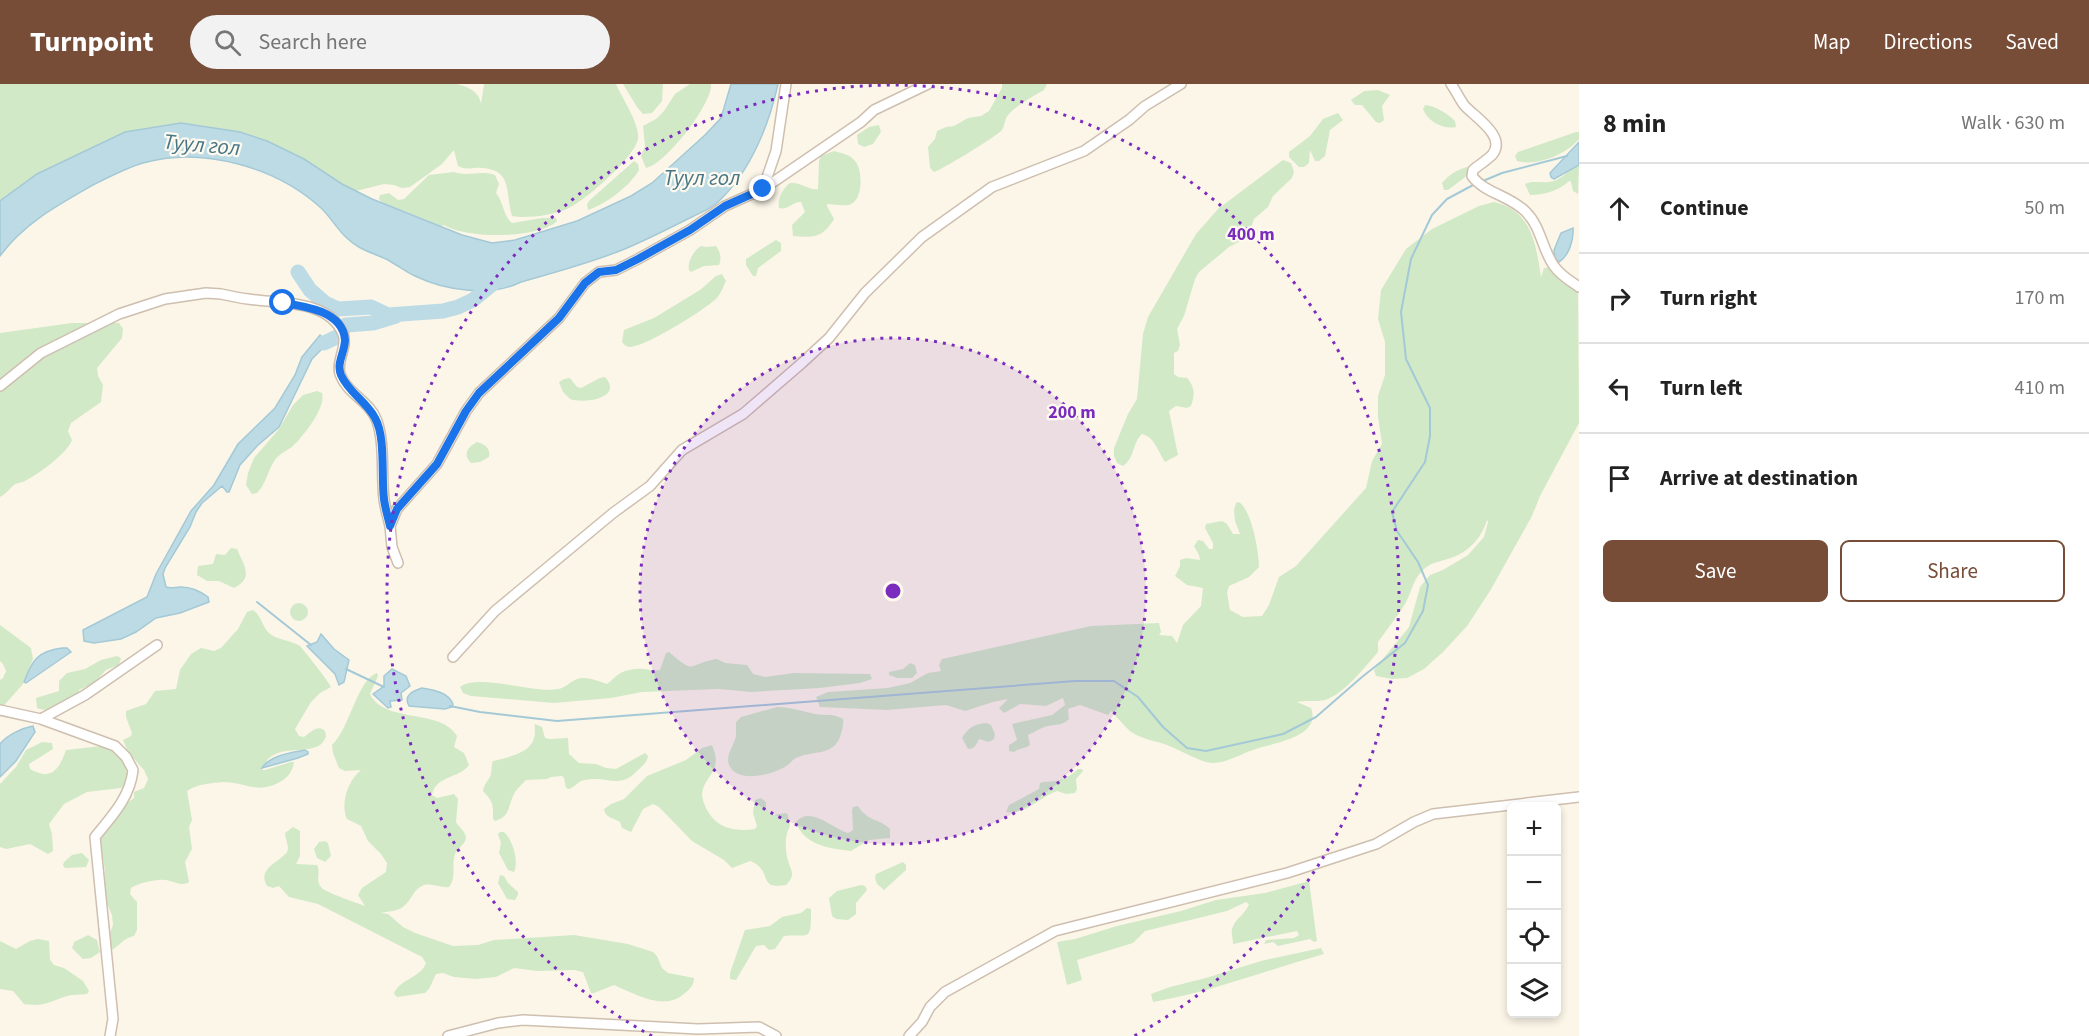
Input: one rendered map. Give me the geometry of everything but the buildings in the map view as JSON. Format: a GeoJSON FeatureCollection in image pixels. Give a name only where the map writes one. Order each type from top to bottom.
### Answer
{"type":"FeatureCollection","features":[{"type":"Feature","properties":{"kind":"street"},"geometry":{"type":"LineString","coordinates":[[763,189],[776,151],[786,84]]}},
{"type":"Feature","properties":{"kind":"street"},"geometry":{"type":"LineString","coordinates":[[390,526],[397,509],[437,464],[466,411],[479,393],[559,318],[585,283],[599,272],[616,270],[638,259],[690,230],[725,206],[763,189],[861,122],[874,110],[928,84]]}},
{"type":"Feature","properties":{"kind":"street"},"geometry":{"type":"LineString","coordinates":[[453,657],[495,611],[613,513],[650,486],[682,450],[743,414],[802,363],[829,338],[865,292],[922,237],[992,187],[1084,151],[1145,106],[1181,84]]}},
{"type":"Feature","properties":{"kind":"street"},"geometry":{"type":"LineString","coordinates":[[1451,84],[1465,105],[1489,128],[1495,138],[1492,154],[1473,170],[1472,176],[1477,183],[1523,209],[1534,221],[1554,266],[1579,286]]}},
{"type":"Feature","properties":{"kind":"street"},"geometry":{"type":"LineString","coordinates":[[0,386],[41,353],[119,314],[165,298],[221,294],[315,309],[332,318],[342,331],[345,341],[339,372],[348,388],[366,404],[376,419],[381,443],[384,500],[392,547],[398,563]]}},
{"type":"Feature","properties":{"kind":"street"},"geometry":{"type":"LineString","coordinates":[[41,719],[85,695],[157,645]]}},
{"type":"Feature","properties":{"kind":"street"},"geometry":{"type":"LineString","coordinates":[[0,710],[41,719],[115,746],[133,770],[128,792],[118,809],[94,837],[113,1019],[110,1036]]}},
{"type":"Feature","properties":{"kind":"street"},"geometry":{"type":"LineString","coordinates":[[909,1036],[922,1022],[930,1007],[945,992],[1055,931],[1287,873],[1376,844],[1433,814],[1579,797]]}},
{"type":"Feature","properties":{"kind":"street"},"geometry":{"type":"LineString","coordinates":[[448,1036],[498,1023],[523,1020],[698,1029],[759,1027],[776,1036]]}},
{"type":"Feature","properties":{"kind":"green space"},"geometry":{"type":"Polygon","coordinates":[[[0,84],[457,84],[475,93],[481,104],[484,84],[616,84],[634,119],[638,139],[628,157],[585,198],[567,209],[532,217],[512,216],[506,185],[499,173],[482,168],[458,166],[454,150],[442,164],[410,187],[402,188],[384,184],[356,191],[304,159],[267,141],[240,132],[181,123],[125,132],[38,174],[0,201],[0,84]]]}},
{"type":"Feature","properties":{"kind":"green space"},"geometry":{"type":"Polygon","coordinates":[[[623,84],[663,84],[662,101],[652,113],[643,114],[623,84]]]}},
{"type":"Feature","properties":{"kind":"green space"},"geometry":{"type":"Polygon","coordinates":[[[690,84],[711,84],[710,93],[704,105],[675,145],[654,164],[646,168],[641,156],[645,146],[643,126],[656,119],[675,94],[690,84]]]}},
{"type":"Feature","properties":{"kind":"green space"},"geometry":{"type":"Polygon","coordinates":[[[1002,84],[1047,84],[1044,90],[1009,114],[1002,130],[980,146],[934,172],[930,168],[928,147],[935,139],[937,131],[989,111],[1002,84]]]}},
{"type":"Feature","properties":{"kind":"green space"},"geometry":{"type":"Polygon","coordinates":[[[1378,90],[1390,95],[1382,106],[1384,120],[1380,123],[1376,122],[1362,105],[1355,105],[1351,100],[1364,91],[1378,90]]]}},
{"type":"Feature","properties":{"kind":"green space"},"geometry":{"type":"Polygon","coordinates":[[[1425,105],[1437,108],[1449,116],[1455,121],[1456,127],[1441,126],[1432,121],[1423,109],[1425,105]]]}},
{"type":"Feature","properties":{"kind":"green space"},"geometry":{"type":"Polygon","coordinates":[[[1338,113],[1343,120],[1330,130],[1325,156],[1315,161],[1310,150],[1309,163],[1304,167],[1299,167],[1289,157],[1289,152],[1310,136],[1323,119],[1338,113]]]}},
{"type":"Feature","properties":{"kind":"green space"},"geometry":{"type":"Polygon","coordinates":[[[879,125],[881,132],[873,144],[864,147],[858,144],[857,135],[869,127],[879,125]]]}},
{"type":"Feature","properties":{"kind":"green space"},"geometry":{"type":"Polygon","coordinates":[[[1579,132],[1579,139],[1567,150],[1551,158],[1533,162],[1517,161],[1515,156],[1518,152],[1579,132]]]}},
{"type":"Feature","properties":{"kind":"green space"},"geometry":{"type":"Polygon","coordinates":[[[834,151],[851,157],[858,165],[860,191],[858,196],[848,205],[827,204],[834,219],[822,233],[807,237],[793,236],[792,225],[805,212],[801,202],[779,208],[781,194],[790,183],[818,189],[821,156],[834,151]]]}},
{"type":"Feature","properties":{"kind":"green space"},"geometry":{"type":"Polygon","coordinates":[[[1283,160],[1291,163],[1294,172],[1292,178],[1273,196],[1268,207],[1254,219],[1251,228],[1241,241],[1229,247],[1199,272],[1184,316],[1177,329],[1180,345],[1178,351],[1174,353],[1174,374],[1187,378],[1192,385],[1194,395],[1191,406],[1187,408],[1176,406],[1169,411],[1178,455],[1165,462],[1150,438],[1142,434],[1127,463],[1123,466],[1117,463],[1114,448],[1137,399],[1143,334],[1148,317],[1196,234],[1218,209],[1283,160]]]}},
{"type":"Feature","properties":{"kind":"green space"},"geometry":{"type":"Polygon","coordinates":[[[634,161],[638,164],[639,170],[630,182],[610,199],[588,210],[587,204],[590,200],[634,161]]]}},
{"type":"Feature","properties":{"kind":"green space"},"geometry":{"type":"Polygon","coordinates":[[[1579,166],[1578,194],[1573,191],[1569,181],[1551,192],[1530,195],[1525,184],[1554,181],[1579,166]]]}},
{"type":"Feature","properties":{"kind":"green space"},"geometry":{"type":"Polygon","coordinates":[[[1467,167],[1468,175],[1448,190],[1444,190],[1442,183],[1450,175],[1467,167]]]}},
{"type":"Feature","properties":{"kind":"green space"},"geometry":{"type":"Polygon","coordinates":[[[454,172],[495,175],[499,184],[496,193],[512,223],[542,218],[556,218],[557,221],[535,231],[484,235],[441,226],[383,205],[379,199],[380,195],[389,193],[398,200],[404,199],[429,175],[454,172]]]}},
{"type":"Feature","properties":{"kind":"green space"},"geometry":{"type":"Polygon","coordinates":[[[1494,202],[1507,206],[1517,213],[1530,230],[1541,277],[1544,268],[1550,267],[1578,289],[1579,423],[1540,496],[1532,516],[1490,591],[1467,626],[1424,669],[1407,678],[1392,679],[1376,676],[1374,670],[1409,627],[1420,587],[1430,575],[1468,555],[1484,537],[1487,520],[1482,532],[1469,548],[1458,555],[1431,564],[1421,572],[1405,604],[1378,642],[1378,652],[1354,679],[1325,700],[1297,702],[1311,708],[1313,718],[1310,726],[1294,737],[1222,762],[1207,762],[1169,746],[1142,738],[1130,731],[1111,711],[1108,715],[1080,705],[1068,709],[1069,719],[1064,723],[1046,727],[1028,735],[1030,745],[1014,752],[1009,751],[1009,745],[1017,740],[1012,724],[1052,715],[1065,705],[1063,698],[1046,706],[1020,704],[1004,713],[999,708],[1008,699],[965,711],[946,705],[887,710],[820,707],[816,697],[828,692],[888,688],[910,683],[928,673],[941,671],[939,665],[942,659],[1091,626],[1159,623],[1161,632],[1159,635],[1172,636],[1177,643],[1183,625],[1201,606],[1203,588],[1187,585],[1175,576],[1180,560],[1186,558],[1200,560],[1194,546],[1198,540],[1203,541],[1209,549],[1213,549],[1213,543],[1205,528],[1206,524],[1222,521],[1227,524],[1233,534],[1240,534],[1234,510],[1236,503],[1239,502],[1248,514],[1251,523],[1259,567],[1249,577],[1229,586],[1227,593],[1230,610],[1243,617],[1262,616],[1269,605],[1279,577],[1296,566],[1366,488],[1372,461],[1382,444],[1378,417],[1378,396],[1385,375],[1385,342],[1378,319],[1381,290],[1406,249],[1432,229],[1479,206],[1494,202]]]}},
{"type":"Feature","properties":{"kind":"green space"},"geometry":{"type":"Polygon","coordinates":[[[776,240],[781,243],[781,251],[758,268],[756,276],[753,276],[746,265],[746,259],[776,240]]]}},
{"type":"Feature","properties":{"kind":"green space"},"geometry":{"type":"Polygon","coordinates":[[[701,246],[716,246],[720,255],[719,265],[704,266],[691,272],[689,270],[690,260],[701,246]]]}},
{"type":"Feature","properties":{"kind":"green space"},"geometry":{"type":"Polygon","coordinates":[[[722,274],[726,281],[720,294],[701,310],[637,346],[629,347],[622,342],[624,330],[654,318],[722,274]]]}},
{"type":"Feature","properties":{"kind":"green space"},"geometry":{"type":"Polygon","coordinates":[[[72,323],[119,323],[123,329],[122,338],[97,368],[103,385],[101,402],[71,423],[68,431],[72,440],[58,458],[29,479],[15,484],[0,497],[0,333],[72,323]]]}},
{"type":"Feature","properties":{"kind":"green space"},"geometry":{"type":"Polygon","coordinates":[[[605,377],[610,384],[610,390],[606,395],[584,401],[570,399],[563,392],[559,382],[570,378],[577,387],[581,388],[605,377]]]}},
{"type":"Feature","properties":{"kind":"green space"},"geometry":{"type":"Polygon","coordinates":[[[317,391],[322,393],[322,399],[313,421],[293,446],[277,458],[260,489],[257,493],[252,494],[246,485],[254,458],[279,429],[293,405],[303,395],[317,391]]]}},
{"type":"Feature","properties":{"kind":"green space"},"geometry":{"type":"Polygon","coordinates":[[[477,442],[487,447],[489,457],[480,462],[471,463],[467,457],[467,451],[477,442]]]}},
{"type":"Feature","properties":{"kind":"green space"},"geometry":{"type":"Polygon","coordinates":[[[231,548],[237,549],[246,570],[244,580],[240,584],[234,588],[219,581],[207,581],[197,575],[198,566],[213,564],[216,554],[225,555],[231,548]]]}},
{"type":"Feature","properties":{"kind":"green space"},"geometry":{"type":"Polygon","coordinates":[[[299,603],[305,606],[308,612],[305,618],[299,621],[293,618],[290,612],[293,606],[299,603]]]}},
{"type":"Feature","properties":{"kind":"green space"},"geometry":{"type":"Polygon","coordinates":[[[253,610],[272,635],[300,646],[331,687],[311,702],[295,729],[299,736],[304,737],[320,728],[325,731],[326,737],[321,744],[313,748],[273,755],[262,770],[294,762],[287,777],[270,786],[257,788],[223,782],[200,785],[187,791],[192,820],[189,827],[192,849],[185,862],[189,882],[181,884],[157,880],[131,888],[130,894],[137,902],[137,930],[134,936],[109,950],[107,941],[113,925],[112,915],[103,895],[105,871],[100,838],[124,805],[134,798],[134,792],[144,788],[148,779],[144,770],[128,752],[123,740],[132,733],[126,711],[146,704],[155,691],[176,689],[180,670],[191,654],[201,648],[214,651],[221,648],[238,629],[247,612],[253,610]]]}},
{"type":"Feature","properties":{"kind":"green space"},"geometry":{"type":"Polygon","coordinates":[[[0,625],[31,648],[33,659],[23,684],[0,710],[0,680],[6,671],[0,661],[0,625]]]}},
{"type":"Feature","properties":{"kind":"green space"},"geometry":{"type":"Polygon","coordinates":[[[669,652],[688,666],[717,659],[725,663],[747,665],[753,674],[765,677],[794,673],[870,674],[872,679],[860,683],[820,688],[751,692],[719,689],[642,692],[611,698],[554,703],[471,696],[463,693],[460,687],[480,682],[547,690],[561,688],[583,678],[607,684],[626,671],[660,670],[666,653],[669,652]]]}},
{"type":"Feature","properties":{"kind":"green space"},"geometry":{"type":"Polygon","coordinates":[[[117,656],[121,658],[119,665],[106,670],[94,683],[79,690],[78,696],[53,709],[37,708],[36,698],[59,691],[59,681],[67,673],[85,669],[101,660],[117,656]]]}},
{"type":"Feature","properties":{"kind":"green space"},"geometry":{"type":"Polygon","coordinates":[[[910,663],[915,665],[917,673],[912,678],[897,678],[889,675],[889,672],[903,669],[910,663]]]}},
{"type":"Feature","properties":{"kind":"green space"},"geometry":{"type":"Polygon","coordinates":[[[377,673],[378,676],[370,694],[377,703],[399,713],[426,718],[449,727],[457,736],[454,747],[464,753],[469,765],[460,773],[438,784],[432,795],[437,798],[454,794],[458,799],[456,822],[466,836],[464,843],[455,854],[453,879],[449,887],[424,885],[417,889],[402,908],[381,913],[388,914],[403,927],[415,933],[453,946],[478,945],[494,940],[574,935],[628,944],[653,952],[662,968],[668,973],[694,978],[689,990],[668,1001],[650,1000],[614,985],[591,993],[583,972],[514,968],[496,977],[476,979],[454,977],[443,973],[436,974],[425,993],[397,997],[394,994],[400,985],[423,968],[426,963],[422,957],[318,904],[289,897],[279,886],[273,888],[267,886],[265,875],[270,867],[287,852],[285,833],[293,827],[300,831],[300,856],[296,864],[317,865],[319,884],[328,892],[365,906],[358,895],[362,888],[386,872],[387,863],[381,854],[368,841],[361,826],[347,819],[345,813],[344,806],[349,786],[361,770],[345,771],[339,768],[332,745],[344,728],[364,685],[370,677],[377,673]]]}},
{"type":"Feature","properties":{"kind":"green space"},"geometry":{"type":"Polygon","coordinates":[[[777,707],[840,717],[843,719],[843,728],[837,743],[827,750],[796,758],[773,772],[748,776],[734,772],[728,759],[736,736],[736,722],[741,717],[777,707]]]}},
{"type":"Feature","properties":{"kind":"green space"},"geometry":{"type":"Polygon","coordinates":[[[987,723],[991,725],[995,734],[994,739],[989,742],[979,739],[974,747],[968,749],[962,738],[964,734],[972,727],[987,723]]]}},
{"type":"Feature","properties":{"kind":"green space"},"geometry":{"type":"Polygon","coordinates":[[[535,724],[542,727],[545,738],[568,738],[569,754],[579,763],[616,769],[645,753],[648,756],[644,764],[624,780],[585,780],[569,789],[566,788],[562,776],[526,780],[515,792],[507,813],[495,821],[492,804],[483,791],[491,774],[493,761],[528,748],[535,736],[535,724]]]}},
{"type":"Feature","properties":{"kind":"green space"},"geometry":{"type":"Polygon","coordinates":[[[42,742],[52,743],[53,749],[29,764],[30,769],[49,774],[57,768],[66,750],[102,746],[122,755],[128,776],[127,781],[121,788],[87,792],[64,804],[49,824],[53,851],[48,854],[30,844],[6,849],[0,847],[0,784],[16,767],[26,750],[42,742]]]}},
{"type":"Feature","properties":{"kind":"green space"},"geometry":{"type":"Polygon","coordinates":[[[712,745],[716,761],[703,788],[702,794],[706,808],[720,824],[739,830],[755,829],[757,826],[753,813],[755,800],[761,798],[766,802],[766,809],[773,815],[786,813],[790,826],[786,850],[792,875],[786,885],[771,885],[762,869],[750,861],[732,868],[724,860],[692,841],[659,807],[653,804],[643,809],[631,832],[622,828],[620,822],[605,812],[604,809],[624,799],[647,776],[686,760],[702,748],[712,745]]]}},
{"type":"Feature","properties":{"kind":"green space"},"geometry":{"type":"Polygon","coordinates":[[[1078,769],[1083,771],[1076,779],[1075,793],[1066,794],[1057,791],[1019,812],[1006,812],[1009,805],[1039,789],[1040,783],[1062,779],[1078,769]]]}},
{"type":"Feature","properties":{"kind":"green space"},"geometry":{"type":"Polygon","coordinates":[[[858,806],[866,815],[890,829],[890,838],[869,840],[851,851],[835,849],[811,841],[800,830],[796,822],[802,817],[815,817],[848,833],[853,830],[853,807],[858,806]]]}},
{"type":"Feature","properties":{"kind":"green space"},"geometry":{"type":"Polygon","coordinates":[[[504,832],[512,846],[516,863],[514,872],[508,870],[499,853],[501,843],[498,834],[504,832]]]}},
{"type":"Feature","properties":{"kind":"green space"},"geometry":{"type":"Polygon","coordinates":[[[319,842],[328,843],[331,856],[325,862],[317,858],[314,849],[319,842]]]}},
{"type":"Feature","properties":{"kind":"green space"},"geometry":{"type":"Polygon","coordinates":[[[82,853],[89,860],[86,867],[65,868],[64,862],[72,855],[82,853]]]}},
{"type":"Feature","properties":{"kind":"green space"},"geometry":{"type":"Polygon","coordinates":[[[903,862],[906,870],[884,890],[877,884],[876,874],[903,862]]]}},
{"type":"Feature","properties":{"kind":"green space"},"geometry":{"type":"Polygon","coordinates":[[[500,875],[504,876],[518,892],[515,900],[507,899],[498,883],[500,875]]]}},
{"type":"Feature","properties":{"kind":"green space"},"geometry":{"type":"Polygon","coordinates":[[[1309,881],[1317,941],[1310,939],[1278,946],[1273,942],[1264,944],[1266,940],[1294,938],[1299,935],[1297,931],[1233,944],[1232,929],[1248,907],[1249,904],[1246,902],[1227,911],[1145,931],[1133,943],[1077,960],[1082,980],[1067,985],[1057,942],[1216,900],[1265,893],[1309,881]]]}},
{"type":"Feature","properties":{"kind":"green space"},"geometry":{"type":"Polygon","coordinates":[[[861,885],[867,890],[856,903],[856,914],[848,920],[836,919],[832,916],[829,898],[837,891],[861,885]]]}},
{"type":"Feature","properties":{"kind":"green space"},"geometry":{"type":"Polygon","coordinates":[[[807,908],[811,909],[810,928],[807,934],[784,936],[775,949],[769,950],[764,945],[756,946],[736,980],[730,979],[745,930],[770,926],[782,917],[801,913],[807,908]]]}},
{"type":"Feature","properties":{"kind":"green space"},"geometry":{"type":"Polygon","coordinates":[[[88,935],[97,940],[100,952],[91,958],[83,959],[72,948],[74,942],[88,935]]]}},
{"type":"Feature","properties":{"kind":"green space"},"geometry":{"type":"Polygon","coordinates":[[[38,939],[49,941],[50,960],[54,965],[64,968],[83,981],[89,991],[87,994],[69,995],[46,1003],[31,1005],[24,1004],[13,991],[0,989],[0,941],[16,949],[38,939]]]}},
{"type":"Feature","properties":{"kind":"green space"},"geometry":{"type":"Polygon","coordinates":[[[1321,948],[1324,954],[1218,987],[1153,1002],[1151,994],[1170,987],[1261,961],[1321,948]]]}},
{"type":"Feature","properties":{"kind":"water","name":"Туул гол"},"geometry":{"type":"Polygon","coordinates":[[[731,84],[778,84],[757,147],[740,176],[719,201],[706,210],[627,248],[509,287],[496,290],[468,290],[427,281],[352,243],[321,208],[282,181],[237,164],[189,157],[166,158],[143,163],[93,185],[31,224],[9,244],[0,256],[0,201],[37,174],[125,132],[181,123],[240,132],[267,141],[304,159],[342,184],[372,199],[462,235],[492,243],[515,240],[577,221],[631,196],[652,183],[721,118],[731,84]]]}},
{"type":"Feature","properties":{"kind":"water"},"geometry":{"type":"Polygon","coordinates":[[[1579,142],[1579,165],[1554,179],[1551,177],[1550,173],[1579,142]]]}},
{"type":"Feature","properties":{"kind":"water"},"geometry":{"type":"Polygon","coordinates":[[[1573,228],[1570,247],[1566,256],[1559,262],[1555,258],[1554,250],[1561,233],[1573,228]]]}},
{"type":"Feature","properties":{"kind":"water"},"geometry":{"type":"Polygon","coordinates":[[[320,335],[324,339],[323,348],[312,359],[279,427],[240,465],[229,492],[222,486],[202,503],[165,568],[163,574],[166,587],[185,587],[195,590],[208,597],[209,602],[180,613],[156,618],[121,639],[94,643],[84,641],[83,630],[147,597],[156,574],[191,511],[214,485],[238,444],[275,408],[295,375],[302,357],[320,335]]]}},
{"type":"Feature","properties":{"kind":"water"},"geometry":{"type":"Polygon","coordinates":[[[321,634],[334,649],[349,660],[344,682],[339,685],[335,674],[307,646],[317,642],[321,634]]]}},
{"type":"Feature","properties":{"kind":"water"},"geometry":{"type":"Polygon","coordinates":[[[67,648],[71,652],[26,683],[24,682],[37,658],[54,649],[67,648]]]}},
{"type":"Feature","properties":{"kind":"water"},"geometry":{"type":"Polygon","coordinates":[[[392,669],[406,676],[410,686],[401,693],[402,700],[390,701],[391,707],[388,708],[373,694],[384,686],[384,676],[392,669]]]}},
{"type":"Feature","properties":{"kind":"water"},"geometry":{"type":"Polygon","coordinates":[[[422,688],[444,694],[451,700],[452,707],[445,709],[409,706],[408,696],[422,688]]]}},
{"type":"Feature","properties":{"kind":"water"},"geometry":{"type":"Polygon","coordinates":[[[33,726],[35,732],[16,761],[0,777],[0,744],[15,732],[33,726]]]}},
{"type":"Feature","properties":{"kind":"water"},"geometry":{"type":"Polygon","coordinates":[[[305,750],[308,754],[262,768],[275,757],[305,750]]]}},
{"type":"Feature","properties":{"kind":"waterway"},"geometry":{"type":"LineString","coordinates":[[1483,181],[1502,173],[1567,156]]}},
{"type":"Feature","properties":{"kind":"waterway"},"geometry":{"type":"LineString","coordinates":[[450,706],[557,721],[1075,681],[1114,681],[1138,697],[1163,727],[1187,748],[1206,751],[1283,734],[1316,717],[1405,643],[1423,611],[1428,585],[1418,562],[1397,531],[1392,512],[1425,462],[1430,436],[1430,408],[1406,359],[1401,312],[1411,259],[1432,215],[1447,199],[1475,184]]}},
{"type":"Feature","properties":{"kind":"waterway"},"geometry":{"type":"LineString","coordinates":[[298,272],[310,290],[325,303],[338,309],[371,307],[388,315],[443,311],[458,307],[473,300],[501,277]]}},
{"type":"Feature","properties":{"kind":"waterway"},"geometry":{"type":"LineString","coordinates":[[324,343],[339,336],[346,325],[373,323],[396,316]]}},
{"type":"Feature","properties":{"kind":"waterway"},"geometry":{"type":"LineString","coordinates":[[257,602],[311,645]]}},
{"type":"Feature","properties":{"kind":"waterway"},"geometry":{"type":"LineString","coordinates":[[346,669],[384,687]]}},
{"type":"Feature","properties":{"kind":"route"},"geometry":{"type":"LineString","coordinates":[[283,303],[315,309],[332,318],[342,331],[345,341],[339,372],[348,388],[366,404],[376,419],[381,443],[384,500],[390,526],[397,509],[437,464],[466,411],[479,393],[559,318],[585,283],[599,272],[616,270],[638,259],[690,230],[725,206],[763,189]]}}]}
